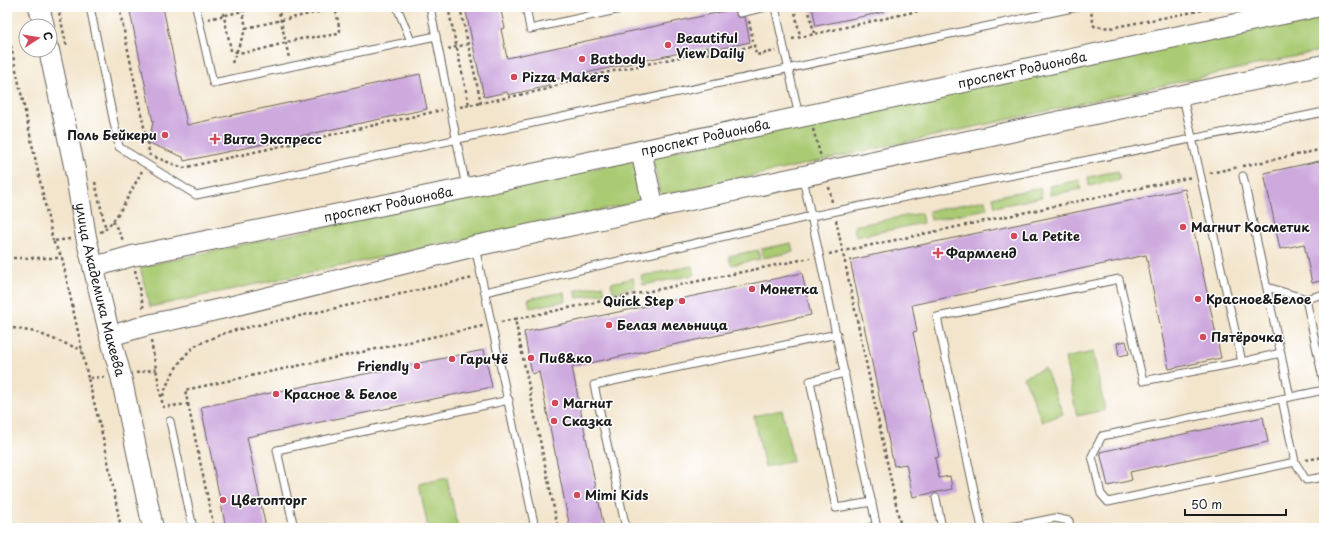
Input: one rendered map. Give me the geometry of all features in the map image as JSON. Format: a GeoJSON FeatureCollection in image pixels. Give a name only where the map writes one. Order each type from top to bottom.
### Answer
{"type":"FeatureCollection","features":[{"type":"Feature","properties":{"kind":"street"},"geometry":{"type":"LineString","coordinates":[[39,7],[42,18]]}},
{"type":"Feature","properties":{"kind":"street","name":"проспект Родионова"},"geometry":{"type":"LineString","coordinates":[[94,267],[132,256],[467,188],[1316,7]]}},
{"type":"Feature","properties":{"kind":"street","name":"улица Академика Макеева"},"geometry":{"type":"LineString","coordinates":[[51,58],[75,170],[86,237],[121,376],[153,528]]}},
{"type":"Feature","properties":{"kind":"street"},"geometry":{"type":"LineString","coordinates":[[110,336],[148,325],[232,306],[475,246],[803,178],[1324,65]]}},
{"type":"Feature","properties":{"kind":"street"},"geometry":{"type":"LineString","coordinates":[[641,151],[654,209]]}},
{"type":"Feature","properties":{"kind":"lane"},"geometry":{"type":"LineString","coordinates":[[90,7],[120,147],[196,195],[1077,7]]}},
{"type":"Feature","properties":{"kind":"lane"},"geometry":{"type":"LineString","coordinates":[[196,7],[213,83],[436,36]]}},
{"type":"Feature","properties":{"kind":"lane"},"geometry":{"type":"LineString","coordinates":[[397,7],[411,41]]}},
{"type":"Feature","properties":{"kind":"lane"},"geometry":{"type":"LineString","coordinates":[[430,7],[467,188]]}},
{"type":"Feature","properties":{"kind":"lane"},"geometry":{"type":"LineString","coordinates":[[526,7],[530,29],[630,7]]}},
{"type":"Feature","properties":{"kind":"lane"},"geometry":{"type":"LineString","coordinates":[[743,12],[766,7]]}},
{"type":"Feature","properties":{"kind":"lane"},"geometry":{"type":"LineString","coordinates":[[775,7],[799,117]]}},
{"type":"Feature","properties":{"kind":"lane"},"geometry":{"type":"LineString","coordinates":[[1182,95],[1242,362]]}},
{"type":"Feature","properties":{"kind":"lane"},"geometry":{"type":"LineString","coordinates":[[485,292],[812,216],[1324,112]]}},
{"type":"Feature","properties":{"kind":"lane"},"geometry":{"type":"LineString","coordinates":[[1243,176],[1290,397]]}},
{"type":"Feature","properties":{"kind":"lane"},"geometry":{"type":"LineString","coordinates":[[803,178],[877,527],[867,528]]}},
{"type":"Feature","properties":{"kind":"lane"},"geometry":{"type":"LineString","coordinates":[[475,246],[509,400],[535,528]]}},
{"type":"Feature","properties":{"kind":"lane"},"geometry":{"type":"LineString","coordinates":[[982,528],[937,317],[1119,279],[1143,381],[1281,353]]}},
{"type":"Feature","properties":{"kind":"lane"},"geometry":{"type":"LineString","coordinates":[[1267,287],[1306,299],[1324,294]]}},
{"type":"Feature","properties":{"kind":"lane"},"geometry":{"type":"LineString","coordinates":[[1306,299],[1324,384]]}},
{"type":"Feature","properties":{"kind":"lane"},"geometry":{"type":"LineString","coordinates":[[626,528],[594,385],[837,334]]}},
{"type":"Feature","properties":{"kind":"lane"},"geometry":{"type":"LineString","coordinates":[[845,373],[810,381],[834,500],[836,508],[872,502]]}},
{"type":"Feature","properties":{"kind":"lane"},"geometry":{"type":"LineString","coordinates":[[1295,462],[1108,502],[1100,494],[1092,456],[1102,436],[1324,390]]}},
{"type":"Feature","properties":{"kind":"lane"},"geometry":{"type":"LineString","coordinates":[[1282,399],[1295,462],[1306,480],[1324,477]]}},
{"type":"Feature","properties":{"kind":"lane"},"geometry":{"type":"LineString","coordinates":[[294,528],[277,450],[509,400]]}},
{"type":"Feature","properties":{"kind":"lane"},"geometry":{"type":"LineString","coordinates":[[170,421],[193,528]]}},
{"type":"Feature","properties":{"kind":"lane"},"geometry":{"type":"LineString","coordinates":[[936,498],[942,528]]}},
{"type":"Feature","properties":{"kind":"lane"},"geometry":{"type":"LineString","coordinates":[[1005,528],[1056,518],[1069,521],[1070,528]]}},
{"type":"Feature","properties":{"kind":"path"},"geometry":{"type":"LineString","coordinates":[[53,241],[86,237],[106,230],[151,155],[119,7]]}},
{"type":"Feature","properties":{"kind":"path"},"geometry":{"type":"LineString","coordinates":[[222,7],[231,50],[236,52],[265,49],[285,42],[338,34],[340,31],[336,12],[332,8],[246,28]]}},
{"type":"Feature","properties":{"kind":"path"},"geometry":{"type":"LineString","coordinates":[[232,62],[246,28],[242,7]]}},
{"type":"Feature","properties":{"kind":"path"},"geometry":{"type":"LineString","coordinates":[[199,21],[261,7]]}},
{"type":"Feature","properties":{"kind":"path"},"geometry":{"type":"LineString","coordinates":[[278,7],[290,67]]}},
{"type":"Feature","properties":{"kind":"path"},"geometry":{"type":"LineString","coordinates":[[448,7],[469,105],[548,89],[586,76],[699,53],[712,54],[754,46]]}},
{"type":"Feature","properties":{"kind":"path"},"geometry":{"type":"LineString","coordinates":[[460,7],[481,103]]}},
{"type":"Feature","properties":{"kind":"path"},"geometry":{"type":"LineString","coordinates":[[794,7],[800,36]]}},
{"type":"Feature","properties":{"kind":"path"},"geometry":{"type":"LineString","coordinates":[[808,7],[814,33]]}},
{"type":"Feature","properties":{"kind":"path"},"geometry":{"type":"LineString","coordinates":[[1090,7],[1094,26],[1110,28],[1219,7]]}},
{"type":"Feature","properties":{"kind":"path"},"geometry":{"type":"LineString","coordinates":[[743,12],[756,55],[784,50]]}},
{"type":"Feature","properties":{"kind":"path"},"geometry":{"type":"LineString","coordinates":[[7,28],[53,241],[62,258],[88,378],[105,446],[121,528]]}},
{"type":"Feature","properties":{"kind":"path"},"geometry":{"type":"LineString","coordinates":[[439,51],[468,44]]}},
{"type":"Feature","properties":{"kind":"path"},"geometry":{"type":"LineString","coordinates":[[151,155],[183,168],[442,111],[440,104]]}},
{"type":"Feature","properties":{"kind":"path"},"geometry":{"type":"LineString","coordinates":[[214,528],[185,390],[491,324],[1324,149]]}},
{"type":"Feature","properties":{"kind":"path"},"geometry":{"type":"LineString","coordinates":[[843,251],[901,528]]}},
{"type":"Feature","properties":{"kind":"path"},"geometry":{"type":"LineString","coordinates":[[7,258],[62,258]]}},
{"type":"Feature","properties":{"kind":"path"},"geometry":{"type":"LineString","coordinates":[[162,398],[166,386],[180,362],[197,344],[231,331],[481,276]]}},
{"type":"Feature","properties":{"kind":"path"},"geometry":{"type":"LineString","coordinates":[[515,319],[558,528]]}},
{"type":"Feature","properties":{"kind":"path"},"geometry":{"type":"LineString","coordinates":[[7,327],[35,332],[82,350]]}},
{"type":"Feature","properties":{"kind":"path"},"geometry":{"type":"LineString","coordinates":[[88,378],[121,376],[157,369]]}},
{"type":"Feature","properties":{"kind":"path"},"geometry":{"type":"LineString","coordinates":[[163,407],[188,404]]}},
{"type":"Feature","properties":{"kind":"path"},"geometry":{"type":"LineString","coordinates":[[1314,459],[1324,457]]}},
{"type":"Feature","properties":{"kind":"green space"},"geometry":{"type":"Polygon","coordinates":[[[1324,11],[1324,50],[661,196],[652,156],[1324,11]]]}},
{"type":"Feature","properties":{"kind":"green space"},"geometry":{"type":"Polygon","coordinates":[[[634,160],[643,201],[150,307],[140,267],[634,160]]]}},
{"type":"Feature","properties":{"kind":"green space"},"geometry":{"type":"Polygon","coordinates":[[[1118,171],[1120,180],[1089,186],[1088,177],[1118,171]]]}},
{"type":"Feature","properties":{"kind":"green space"},"geometry":{"type":"Polygon","coordinates":[[[1079,180],[1081,189],[1050,195],[1049,186],[1079,180]]]}},
{"type":"Feature","properties":{"kind":"green space"},"geometry":{"type":"Polygon","coordinates":[[[1040,188],[1042,197],[995,207],[993,197],[1040,188]]]}},
{"type":"Feature","properties":{"kind":"green space"},"geometry":{"type":"Polygon","coordinates":[[[985,200],[987,209],[931,220],[929,211],[985,200]]]}},
{"type":"Feature","properties":{"kind":"green space"},"geometry":{"type":"Polygon","coordinates":[[[921,213],[923,223],[856,237],[854,226],[921,213]]]}},
{"type":"Feature","properties":{"kind":"green space"},"geometry":{"type":"Polygon","coordinates":[[[791,243],[793,252],[763,258],[761,249],[791,243]]]}},
{"type":"Feature","properties":{"kind":"green space"},"geometry":{"type":"Polygon","coordinates":[[[758,250],[760,259],[731,265],[729,256],[758,250]]]}},
{"type":"Feature","properties":{"kind":"green space"},"geometry":{"type":"Polygon","coordinates":[[[692,266],[694,275],[643,285],[641,276],[692,266]]]}},
{"type":"Feature","properties":{"kind":"green space"},"geometry":{"type":"Polygon","coordinates":[[[633,278],[635,287],[613,292],[611,283],[633,278]]]}},
{"type":"Feature","properties":{"kind":"green space"},"geometry":{"type":"Polygon","coordinates":[[[603,285],[605,293],[577,298],[576,290],[603,285]]]}},
{"type":"Feature","properties":{"kind":"green space"},"geometry":{"type":"Polygon","coordinates":[[[564,292],[565,301],[530,308],[528,299],[564,292]]]}},
{"type":"Feature","properties":{"kind":"green space"},"geometry":{"type":"Polygon","coordinates":[[[1093,352],[1105,410],[1077,416],[1065,358],[1093,352]]]}},
{"type":"Feature","properties":{"kind":"green space"},"geometry":{"type":"Polygon","coordinates":[[[1045,368],[1063,414],[1042,422],[1024,377],[1045,368]]]}},
{"type":"Feature","properties":{"kind":"green space"},"geometry":{"type":"Polygon","coordinates":[[[782,410],[793,461],[765,467],[754,416],[782,410]]]}},
{"type":"Feature","properties":{"kind":"green space"},"geometry":{"type":"Polygon","coordinates":[[[447,478],[458,528],[428,528],[419,484],[447,478]]]}},
{"type":"Feature","properties":{"kind":"building"},"geometry":{"type":"Polygon","coordinates":[[[129,7],[163,7],[187,125],[420,74],[427,109],[184,161],[183,157],[149,143],[153,122],[129,7]]]}},
{"type":"Feature","properties":{"kind":"building"},"geometry":{"type":"Polygon","coordinates":[[[465,7],[500,7],[505,28],[501,29],[507,58],[735,9],[737,17],[745,17],[750,42],[709,51],[708,47],[548,81],[549,86],[508,95],[507,92],[484,97],[465,7]]]}},
{"type":"Feature","properties":{"kind":"building"},"geometry":{"type":"Polygon","coordinates":[[[812,7],[883,7],[884,12],[816,26],[812,7]]]}},
{"type":"Feature","properties":{"kind":"building"},"geometry":{"type":"Polygon","coordinates":[[[1324,160],[1324,280],[1312,283],[1304,244],[1280,249],[1264,173],[1324,160]]]}},
{"type":"Feature","properties":{"kind":"building"},"geometry":{"type":"Polygon","coordinates":[[[1185,189],[1221,358],[1169,369],[1146,255],[912,305],[917,331],[913,332],[939,457],[935,458],[939,478],[950,476],[952,489],[913,497],[906,464],[894,466],[850,260],[1185,189]]]}},
{"type":"Feature","properties":{"kind":"building"},"geometry":{"type":"Polygon","coordinates":[[[802,273],[811,315],[572,367],[604,528],[570,528],[539,372],[532,374],[524,332],[802,273]]]}},
{"type":"Feature","properties":{"kind":"building"},"geometry":{"type":"Polygon","coordinates":[[[1126,341],[1129,354],[1119,356],[1117,343],[1126,341]]]}},
{"type":"Feature","properties":{"kind":"building"},"geometry":{"type":"Polygon","coordinates":[[[484,350],[492,387],[247,437],[266,528],[226,528],[201,407],[484,350]]]}},
{"type":"Feature","properties":{"kind":"building"},"geometry":{"type":"Polygon","coordinates":[[[1263,417],[1268,442],[1130,472],[1132,480],[1108,486],[1100,452],[1263,417]]]}},
{"type":"Feature","properties":{"kind":"place","name":"Beautiful View Daily"},"geometry":{"type":"Point","coordinates":[668,45]}},
{"type":"Feature","properties":{"kind":"place","name":"Batbody"},"geometry":{"type":"Point","coordinates":[582,59]}},
{"type":"Feature","properties":{"kind":"place","name":"Pizza Makers"},"geometry":{"type":"Point","coordinates":[514,77]}},
{"type":"Feature","properties":{"kind":"place","name":"Поль Бейкери"},"geometry":{"type":"Point","coordinates":[165,135]}},
{"type":"Feature","properties":{"kind":"place","name":"Вита Экспресс"},"geometry":{"type":"Point","coordinates":[215,139]}},
{"type":"Feature","properties":{"kind":"place","name":"Магнит Косметик"},"geometry":{"type":"Point","coordinates":[1183,227]}},
{"type":"Feature","properties":{"kind":"place","name":"La Petite"},"geometry":{"type":"Point","coordinates":[1014,236]}},
{"type":"Feature","properties":{"kind":"place","name":"Фармленд"},"geometry":{"type":"Point","coordinates":[938,253]}},
{"type":"Feature","properties":{"kind":"place","name":"Монетка"},"geometry":{"type":"Point","coordinates":[752,289]}},
{"type":"Feature","properties":{"kind":"place","name":"Красное&Белое"},"geometry":{"type":"Point","coordinates":[1198,299]}},
{"type":"Feature","properties":{"kind":"place","name":"Quick Step"},"geometry":{"type":"Point","coordinates":[682,301]}},
{"type":"Feature","properties":{"kind":"place","name":"Белая мельница"},"geometry":{"type":"Point","coordinates":[609,325]}},
{"type":"Feature","properties":{"kind":"place","name":"Пятёрочка"},"geometry":{"type":"Point","coordinates":[1203,337]}},
{"type":"Feature","properties":{"kind":"place","name":"Пив&ко"},"geometry":{"type":"Point","coordinates":[531,358]}},
{"type":"Feature","properties":{"kind":"place","name":"ГариЧё"},"geometry":{"type":"Point","coordinates":[452,359]}},
{"type":"Feature","properties":{"kind":"place","name":"Friendly"},"geometry":{"type":"Point","coordinates":[417,366]}},
{"type":"Feature","properties":{"kind":"place","name":"Красное & Белое"},"geometry":{"type":"Point","coordinates":[276,394]}},
{"type":"Feature","properties":{"kind":"place","name":"Магнит"},"geometry":{"type":"Point","coordinates":[555,403]}},
{"type":"Feature","properties":{"kind":"place","name":"Сказка"},"geometry":{"type":"Point","coordinates":[554,421]}},
{"type":"Feature","properties":{"kind":"place","name":"Mimi Kids"},"geometry":{"type":"Point","coordinates":[577,495]}},
{"type":"Feature","properties":{"kind":"place","name":"Цветопторг"},"geometry":{"type":"Point","coordinates":[223,500]}}]}
